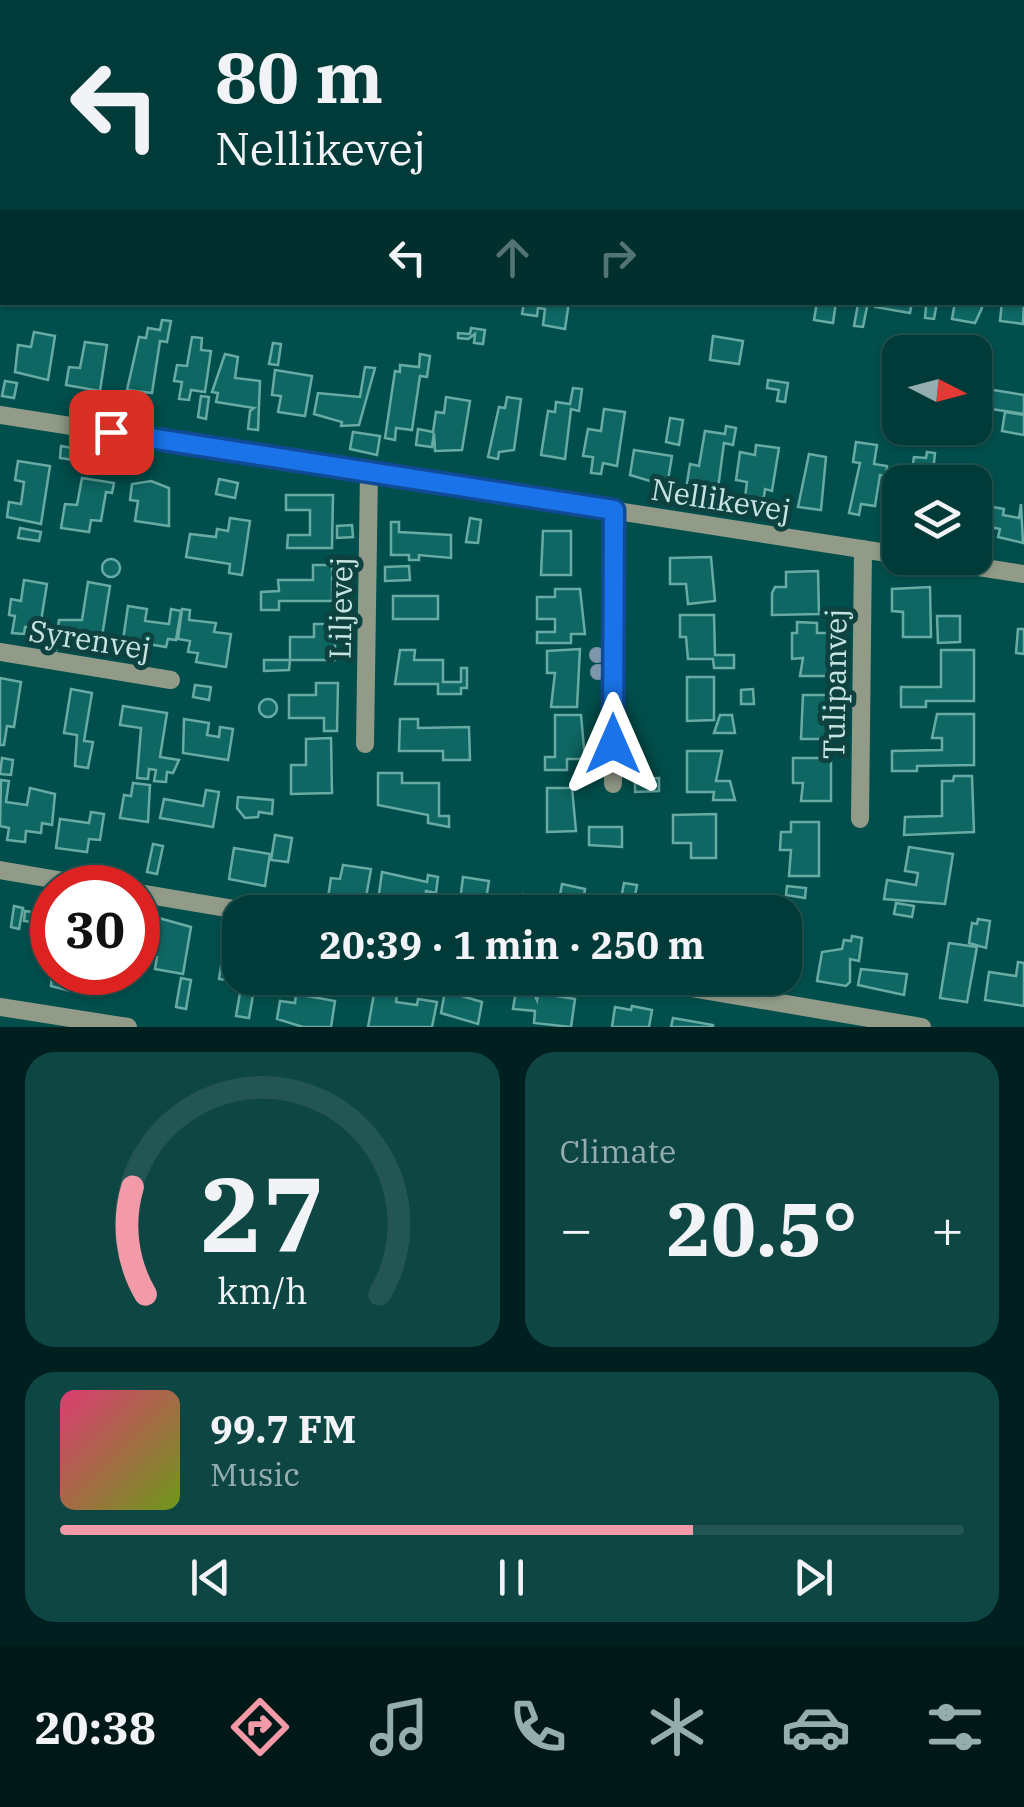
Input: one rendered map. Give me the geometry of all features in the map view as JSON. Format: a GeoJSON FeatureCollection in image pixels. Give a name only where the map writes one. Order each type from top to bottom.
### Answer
{"type":"FeatureCollection","features":[{"type":"Feature","properties":{"kind":"street","name":"Nellikevej"},"geometry":{"type":"LineString","coordinates":[[0,415],[882,552]]}},
{"type":"Feature","properties":{"kind":"street","name":"Liljevej"},"geometry":{"type":"LineString","coordinates":[[365,744],[369,472]]}},
{"type":"Feature","properties":{"kind":"street"},"geometry":{"type":"LineString","coordinates":[[613,784],[614,510]]}},
{"type":"Feature","properties":{"kind":"street","name":"Tulipanvej"},"geometry":{"type":"LineString","coordinates":[[860,819],[863,549]]}},
{"type":"Feature","properties":{"kind":"street"},"geometry":{"type":"LineString","coordinates":[[992,569],[1024,574]]}},
{"type":"Feature","properties":{"kind":"street","name":"Syrenvej"},"geometry":{"type":"LineString","coordinates":[[0,652],[171,680]]}},
{"type":"Feature","properties":{"kind":"street"},"geometry":{"type":"LineString","coordinates":[[0,870],[30,875]]}},
{"type":"Feature","properties":{"kind":"street"},"geometry":{"type":"LineString","coordinates":[[160,897],[222,907]]}},
{"type":"Feature","properties":{"kind":"street"},"geometry":{"type":"LineString","coordinates":[[733,995],[922,1027]]}},
{"type":"Feature","properties":{"kind":"street"},"geometry":{"type":"LineString","coordinates":[[0,1007],[25,1019],[128,1027]]}},
{"type":"Feature","properties":{"kind":"building"},"geometry":{"type":"Polygon","coordinates":[[[524,305],[569,305],[565,329],[543,325],[545,309],[538,308],[537,316],[522,314],[524,305]]]}},
{"type":"Feature","properties":{"kind":"building"},"geometry":{"type":"Polygon","coordinates":[[[816,305],[836,305],[833,323],[814,320],[816,305]]]}},
{"type":"Feature","properties":{"kind":"building"},"geometry":{"type":"Polygon","coordinates":[[[858,305],[867,305],[863,327],[854,326],[858,305]]]}},
{"type":"Feature","properties":{"kind":"building"},"geometry":{"type":"Polygon","coordinates":[[[875,305],[911,305],[910,313],[875,305]]]}},
{"type":"Feature","properties":{"kind":"building"},"geometry":{"type":"Polygon","coordinates":[[[923,305],[936,305],[934,319],[925,318],[923,305]]]}},
{"type":"Feature","properties":{"kind":"building"},"geometry":{"type":"Polygon","coordinates":[[[954,305],[982,308],[975,323],[952,319],[954,305]]]}},
{"type":"Feature","properties":{"kind":"building"},"geometry":{"type":"Polygon","coordinates":[[[1002,305],[1024,305],[1023,324],[1000,321],[1002,305]]]}},
{"type":"Feature","properties":{"kind":"building"},"geometry":{"type":"Polygon","coordinates":[[[162,320],[171,321],[167,342],[160,341],[152,393],[127,390],[139,337],[146,338],[148,328],[160,330],[162,320]]]}},
{"type":"Feature","properties":{"kind":"building"},"geometry":{"type":"Polygon","coordinates":[[[471,328],[485,330],[483,344],[474,343],[475,334],[468,339],[458,338],[458,333],[470,334],[471,328]]]}},
{"type":"Feature","properties":{"kind":"building"},"geometry":{"type":"Polygon","coordinates":[[[34,332],[55,336],[48,380],[15,372],[18,345],[31,347],[34,332]]]}},
{"type":"Feature","properties":{"kind":"building"},"geometry":{"type":"Polygon","coordinates":[[[713,336],[743,341],[739,364],[710,360],[713,336]]]}},
{"type":"Feature","properties":{"kind":"building"},"geometry":{"type":"Polygon","coordinates":[[[192,337],[202,338],[201,350],[211,351],[205,392],[191,390],[189,400],[179,399],[182,382],[174,381],[177,365],[187,366],[192,337]]]}},
{"type":"Feature","properties":{"kind":"building"},"geometry":{"type":"Polygon","coordinates":[[[85,342],[107,345],[100,391],[66,385],[69,367],[80,368],[85,342]]]}},
{"type":"Feature","properties":{"kind":"building"},"geometry":{"type":"Polygon","coordinates":[[[273,343],[281,344],[278,365],[269,364],[273,343]]]}},
{"type":"Feature","properties":{"kind":"building"},"geometry":{"type":"Polygon","coordinates":[[[225,354],[238,357],[235,378],[260,381],[258,430],[248,429],[250,411],[254,408],[216,402],[218,393],[212,392],[225,354]]]}},
{"type":"Feature","properties":{"kind":"building"},"geometry":{"type":"Polygon","coordinates":[[[420,354],[430,356],[427,377],[420,376],[412,430],[396,428],[395,440],[385,438],[395,371],[400,372],[400,365],[419,367],[420,354]]]}},
{"type":"Feature","properties":{"kind":"building"},"geometry":{"type":"Polygon","coordinates":[[[365,367],[375,368],[359,425],[341,426],[342,422],[314,414],[318,393],[360,397],[365,367]]]}},
{"type":"Feature","properties":{"kind":"building"},"geometry":{"type":"Polygon","coordinates":[[[275,370],[312,376],[305,416],[278,412],[281,396],[272,395],[275,370]]]}},
{"type":"Feature","properties":{"kind":"building"},"geometry":{"type":"Polygon","coordinates":[[[768,380],[788,383],[785,402],[777,401],[779,390],[767,388],[768,380]]]}},
{"type":"Feature","properties":{"kind":"building"},"geometry":{"type":"Polygon","coordinates":[[[5,381],[17,383],[14,398],[2,396],[5,381]]]}},
{"type":"Feature","properties":{"kind":"building"},"geometry":{"type":"Polygon","coordinates":[[[573,388],[582,389],[579,411],[571,409],[565,459],[541,455],[548,411],[555,412],[556,402],[570,404],[573,388]]]}},
{"type":"Feature","properties":{"kind":"building"},"geometry":{"type":"Polygon","coordinates":[[[992,390],[1024,395],[1024,414],[992,409],[992,390]]]}},
{"type":"Feature","properties":{"kind":"building"},"geometry":{"type":"Polygon","coordinates":[[[113,394],[122,396],[118,413],[108,411],[113,394]]]}},
{"type":"Feature","properties":{"kind":"building"},"geometry":{"type":"Polygon","coordinates":[[[201,396],[209,397],[206,419],[198,417],[201,396]]]}},
{"type":"Feature","properties":{"kind":"building"},"geometry":{"type":"Polygon","coordinates":[[[446,397],[470,401],[462,450],[435,451],[434,433],[432,447],[416,445],[418,429],[433,432],[436,412],[444,413],[446,397]]]}},
{"type":"Feature","properties":{"kind":"building"},"geometry":{"type":"Polygon","coordinates":[[[507,397],[521,399],[514,450],[499,452],[498,459],[488,457],[499,407],[505,408],[507,397]]]}},
{"type":"Feature","properties":{"kind":"building"},"geometry":{"type":"Polygon","coordinates":[[[604,409],[625,412],[617,466],[603,463],[601,474],[591,473],[593,457],[583,456],[588,429],[601,431],[604,409]]]}},
{"type":"Feature","properties":{"kind":"building"},"geometry":{"type":"Polygon","coordinates":[[[1005,412],[1024,415],[1024,435],[1002,431],[1005,412]]]}},
{"type":"Feature","properties":{"kind":"building"},"geometry":{"type":"Polygon","coordinates":[[[670,418],[683,420],[679,445],[666,442],[670,418]]]}},
{"type":"Feature","properties":{"kind":"building"},"geometry":{"type":"Polygon","coordinates":[[[726,426],[736,428],[733,445],[724,443],[718,488],[687,483],[690,464],[699,466],[705,431],[725,434],[726,426]]]}},
{"type":"Feature","properties":{"kind":"building"},"geometry":{"type":"Polygon","coordinates":[[[353,432],[380,436],[377,455],[350,449],[353,432]]]}},
{"type":"Feature","properties":{"kind":"building"},"geometry":{"type":"Polygon","coordinates":[[[856,442],[877,445],[874,464],[882,465],[882,475],[875,506],[861,504],[859,515],[849,513],[860,463],[853,462],[856,442]]]}},
{"type":"Feature","properties":{"kind":"building"},"geometry":{"type":"Polygon","coordinates":[[[756,445],[779,448],[772,491],[765,489],[764,497],[755,499],[745,497],[747,482],[736,480],[740,452],[755,455],[756,445]]]}},
{"type":"Feature","properties":{"kind":"building"},"geometry":{"type":"Polygon","coordinates":[[[61,446],[83,450],[81,461],[60,458],[61,446]]]}},
{"type":"Feature","properties":{"kind":"building"},"geometry":{"type":"Polygon","coordinates":[[[634,450],[672,456],[667,486],[630,475],[634,450]]]}},
{"type":"Feature","properties":{"kind":"building"},"geometry":{"type":"Polygon","coordinates":[[[927,452],[935,453],[934,465],[913,465],[914,457],[926,458],[927,452]]]}},
{"type":"Feature","properties":{"kind":"building"},"geometry":{"type":"Polygon","coordinates":[[[809,454],[826,457],[821,510],[798,507],[809,454]]]}},
{"type":"Feature","properties":{"kind":"building"},"geometry":{"type":"Polygon","coordinates":[[[18,461],[50,466],[41,524],[7,517],[9,502],[21,504],[24,482],[15,480],[18,461]]]}},
{"type":"Feature","properties":{"kind":"building"},"geometry":{"type":"Polygon","coordinates":[[[82,478],[114,483],[112,493],[106,492],[101,521],[91,520],[89,532],[61,528],[65,504],[77,505],[82,478]]]}},
{"type":"Feature","properties":{"kind":"building"},"geometry":{"type":"Polygon","coordinates":[[[219,479],[238,483],[235,498],[216,494],[219,479]]]}},
{"type":"Feature","properties":{"kind":"building"},"geometry":{"type":"Polygon","coordinates":[[[151,481],[169,488],[169,526],[135,521],[138,501],[130,500],[132,484],[151,481]]]}},
{"type":"Feature","properties":{"kind":"building"},"geometry":{"type":"Polygon","coordinates":[[[286,495],[333,495],[332,548],[287,548],[288,535],[310,535],[310,510],[286,510],[286,495]]]}},
{"type":"Feature","properties":{"kind":"building"},"geometry":{"type":"Polygon","coordinates":[[[1021,504],[1023,543],[998,537],[1000,529],[992,527],[993,507],[1004,509],[1003,515],[1019,518],[1021,504]]]}},
{"type":"Feature","properties":{"kind":"building"},"geometry":{"type":"Polygon","coordinates":[[[230,518],[250,521],[242,575],[229,573],[230,564],[186,557],[190,534],[216,537],[217,529],[228,531],[230,518]]]}},
{"type":"Feature","properties":{"kind":"building"},"geometry":{"type":"Polygon","coordinates":[[[470,518],[481,520],[478,543],[466,542],[470,518]]]}},
{"type":"Feature","properties":{"kind":"building"},"geometry":{"type":"Polygon","coordinates":[[[391,522],[399,522],[399,532],[451,535],[451,558],[419,555],[419,560],[409,560],[409,555],[391,555],[391,522]]]}},
{"type":"Feature","properties":{"kind":"building"},"geometry":{"type":"Polygon","coordinates":[[[352,525],[353,537],[337,538],[337,526],[352,525]]]}},
{"type":"Feature","properties":{"kind":"building"},"geometry":{"type":"Polygon","coordinates":[[[20,528],[41,532],[39,541],[18,538],[20,528]]]}},
{"type":"Feature","properties":{"kind":"building"},"geometry":{"type":"Polygon","coordinates":[[[543,531],[571,531],[571,575],[541,575],[543,531]]]}},
{"type":"Feature","properties":{"kind":"building"},"geometry":{"type":"Polygon","coordinates":[[[711,557],[715,601],[688,604],[686,584],[670,584],[670,558],[711,557]]]}},
{"type":"Feature","properties":{"kind":"building"},"geometry":{"type":"Polygon","coordinates":[[[111,559],[120,568],[111,577],[102,568],[111,559]]]}},
{"type":"Feature","properties":{"kind":"building"},"geometry":{"type":"Polygon","coordinates":[[[313,565],[332,565],[332,601],[279,601],[279,610],[261,610],[261,592],[279,591],[278,580],[313,580],[313,565]]]}},
{"type":"Feature","properties":{"kind":"building"},"geometry":{"type":"Polygon","coordinates":[[[409,566],[410,580],[385,581],[385,567],[409,566]]]}},
{"type":"Feature","properties":{"kind":"building"},"geometry":{"type":"Polygon","coordinates":[[[818,571],[819,614],[772,615],[772,593],[775,587],[786,587],[786,572],[818,571]]]}},
{"type":"Feature","properties":{"kind":"building"},"geometry":{"type":"Polygon","coordinates":[[[24,580],[47,584],[40,627],[25,627],[24,634],[12,633],[15,616],[9,615],[11,599],[21,601],[24,580]]]}},
{"type":"Feature","properties":{"kind":"building"},"geometry":{"type":"Polygon","coordinates":[[[88,582],[110,586],[101,643],[57,636],[56,650],[43,648],[45,633],[57,635],[59,620],[82,620],[88,582]]]}},
{"type":"Feature","properties":{"kind":"building"},"geometry":{"type":"Polygon","coordinates":[[[930,587],[931,637],[903,637],[903,612],[892,611],[892,589],[930,587]]]}},
{"type":"Feature","properties":{"kind":"building"},"geometry":{"type":"Polygon","coordinates":[[[555,589],[580,589],[585,634],[571,634],[571,643],[537,643],[537,632],[555,632],[555,619],[537,619],[537,597],[555,597],[555,589]]]}},
{"type":"Feature","properties":{"kind":"building"},"geometry":{"type":"Polygon","coordinates":[[[393,596],[438,596],[438,619],[393,619],[393,596]]]}},
{"type":"Feature","properties":{"kind":"building"},"geometry":{"type":"Polygon","coordinates":[[[128,606],[147,609],[145,621],[169,624],[171,609],[181,611],[176,640],[168,639],[166,647],[123,640],[128,606]]]}},
{"type":"Feature","properties":{"kind":"building"},"geometry":{"type":"Polygon","coordinates":[[[182,609],[190,610],[189,620],[216,623],[214,632],[231,634],[226,667],[196,662],[198,653],[188,652],[190,641],[178,639],[182,609]]]}},
{"type":"Feature","properties":{"kind":"building"},"geometry":{"type":"Polygon","coordinates":[[[680,615],[714,615],[715,655],[734,655],[734,668],[714,668],[713,659],[688,659],[686,637],[680,637],[680,615]]]}},
{"type":"Feature","properties":{"kind":"building"},"geometry":{"type":"Polygon","coordinates":[[[937,616],[960,616],[960,642],[938,643],[937,616]]]}},
{"type":"Feature","properties":{"kind":"building"},"geometry":{"type":"Polygon","coordinates":[[[797,622],[817,623],[817,633],[831,633],[831,676],[800,676],[803,658],[792,659],[792,633],[797,633],[797,622]]]}},
{"type":"Feature","properties":{"kind":"building"},"geometry":{"type":"Polygon","coordinates":[[[314,624],[335,624],[335,660],[290,660],[290,637],[314,637],[314,624]]]}},
{"type":"Feature","properties":{"kind":"building"},"geometry":{"type":"Polygon","coordinates":[[[1018,629],[1024,629],[1024,654],[1016,653],[1018,629]]]}},
{"type":"Feature","properties":{"kind":"building"},"geometry":{"type":"Polygon","coordinates":[[[580,649],[577,707],[551,707],[555,673],[547,673],[547,651],[580,649]]]}},
{"type":"Feature","properties":{"kind":"building"},"geometry":{"type":"Polygon","coordinates":[[[400,650],[415,650],[414,660],[443,660],[443,682],[461,682],[461,668],[467,668],[467,688],[461,688],[461,694],[438,694],[438,684],[395,684],[400,650]]]}},
{"type":"Feature","properties":{"kind":"building"},"geometry":{"type":"Polygon","coordinates":[[[941,650],[974,650],[974,701],[926,701],[926,707],[901,707],[901,687],[941,687],[941,650]]]}},
{"type":"Feature","properties":{"kind":"building"},"geometry":{"type":"Polygon","coordinates":[[[264,660],[290,660],[289,670],[264,671],[264,660]]]}},
{"type":"Feature","properties":{"kind":"building"},"geometry":{"type":"Polygon","coordinates":[[[687,677],[714,677],[714,720],[687,721],[687,677]]]}},
{"type":"Feature","properties":{"kind":"building"},"geometry":{"type":"Polygon","coordinates":[[[0,678],[21,682],[14,727],[7,726],[4,745],[0,745],[0,678]]]}},
{"type":"Feature","properties":{"kind":"building"},"geometry":{"type":"Polygon","coordinates":[[[316,683],[338,683],[337,731],[324,731],[324,718],[289,718],[289,695],[316,695],[316,683]]]}},
{"type":"Feature","properties":{"kind":"building"},"geometry":{"type":"Polygon","coordinates":[[[195,685],[211,687],[209,700],[193,697],[195,685]]]}},
{"type":"Feature","properties":{"kind":"building"},"geometry":{"type":"Polygon","coordinates":[[[71,689],[92,693],[84,741],[93,742],[88,768],[75,766],[77,735],[64,733],[71,689]]]}},
{"type":"Feature","properties":{"kind":"building"},"geometry":{"type":"Polygon","coordinates":[[[753,689],[754,704],[741,704],[741,690],[753,689]]]}},
{"type":"Feature","properties":{"kind":"building"},"geometry":{"type":"Polygon","coordinates":[[[803,695],[830,695],[831,739],[801,739],[803,695]]]}},
{"type":"Feature","properties":{"kind":"building"},"geometry":{"type":"Polygon","coordinates":[[[268,699],[275,701],[275,715],[268,717],[261,715],[259,708],[261,701],[268,699]]]}},
{"type":"Feature","properties":{"kind":"building"},"geometry":{"type":"Polygon","coordinates":[[[123,706],[167,713],[160,757],[179,760],[173,773],[167,772],[166,782],[154,781],[156,770],[149,769],[148,779],[137,778],[141,728],[120,725],[123,706]]]}},
{"type":"Feature","properties":{"kind":"building"},"geometry":{"type":"Polygon","coordinates":[[[937,714],[974,714],[974,765],[917,766],[917,771],[892,771],[892,751],[942,750],[942,738],[932,738],[937,714]]]}},
{"type":"Feature","properties":{"kind":"building"},"geometry":{"type":"Polygon","coordinates":[[[555,715],[581,715],[585,759],[567,759],[567,770],[545,770],[545,757],[555,757],[555,715]]]}},
{"type":"Feature","properties":{"kind":"building"},"geometry":{"type":"Polygon","coordinates":[[[720,715],[732,715],[735,733],[714,733],[720,715]]]}},
{"type":"Feature","properties":{"kind":"building"},"geometry":{"type":"Polygon","coordinates":[[[184,719],[209,723],[207,735],[219,737],[220,727],[233,729],[228,760],[183,753],[184,719]]]}},
{"type":"Feature","properties":{"kind":"building"},"geometry":{"type":"Polygon","coordinates":[[[400,719],[418,719],[418,728],[469,727],[470,760],[443,760],[443,751],[399,751],[400,719]]]}},
{"type":"Feature","properties":{"kind":"building"},"geometry":{"type":"Polygon","coordinates":[[[331,738],[332,793],[291,794],[291,765],[306,765],[306,739],[331,738]]]}},
{"type":"Feature","properties":{"kind":"building"},"geometry":{"type":"Polygon","coordinates":[[[687,751],[722,751],[716,781],[730,781],[735,800],[713,800],[714,792],[687,792],[687,751]]]}},
{"type":"Feature","properties":{"kind":"building"},"geometry":{"type":"Polygon","coordinates":[[[2,758],[13,760],[11,775],[0,774],[2,758]]]}},
{"type":"Feature","properties":{"kind":"building"},"geometry":{"type":"Polygon","coordinates":[[[793,758],[831,758],[831,801],[801,801],[803,783],[793,783],[793,758]]]}},
{"type":"Feature","properties":{"kind":"building"},"geometry":{"type":"Polygon","coordinates":[[[378,773],[402,773],[402,783],[439,783],[439,816],[449,816],[449,827],[428,823],[428,815],[378,805],[378,773]]]}},
{"type":"Feature","properties":{"kind":"building"},"geometry":{"type":"Polygon","coordinates":[[[954,776],[972,776],[974,832],[904,835],[905,817],[942,816],[942,781],[953,781],[954,776]]]}},
{"type":"Feature","properties":{"kind":"building"},"geometry":{"type":"Polygon","coordinates":[[[659,778],[659,791],[635,792],[635,779],[659,778]]]}},
{"type":"Feature","properties":{"kind":"building"},"geometry":{"type":"Polygon","coordinates":[[[1,780],[9,781],[6,802],[27,805],[30,788],[55,794],[52,825],[42,823],[41,833],[26,831],[25,842],[7,840],[9,828],[0,826],[1,780]]]}},
{"type":"Feature","properties":{"kind":"building"},"geometry":{"type":"Polygon","coordinates":[[[133,783],[150,785],[148,822],[120,818],[124,795],[131,796],[133,783]]]}},
{"type":"Feature","properties":{"kind":"building"},"geometry":{"type":"Polygon","coordinates":[[[547,788],[572,788],[576,831],[547,832],[547,788]]]}},
{"type":"Feature","properties":{"kind":"building"},"geometry":{"type":"Polygon","coordinates":[[[206,790],[219,792],[213,827],[160,818],[164,799],[203,806],[206,790]]]}},
{"type":"Feature","properties":{"kind":"building"},"geometry":{"type":"Polygon","coordinates":[[[238,797],[273,800],[272,814],[259,812],[258,817],[245,818],[237,808],[238,797]]]}},
{"type":"Feature","properties":{"kind":"building"},"geometry":{"type":"Polygon","coordinates":[[[91,812],[104,814],[100,840],[89,839],[87,852],[56,848],[60,819],[89,823],[91,812]]]}},
{"type":"Feature","properties":{"kind":"building"},"geometry":{"type":"Polygon","coordinates":[[[716,814],[716,858],[691,858],[691,843],[673,843],[673,815],[716,814]]]}},
{"type":"Feature","properties":{"kind":"building"},"geometry":{"type":"Polygon","coordinates":[[[791,822],[819,822],[819,876],[789,876],[791,850],[780,850],[781,832],[791,832],[791,822]]]}},
{"type":"Feature","properties":{"kind":"building"},"geometry":{"type":"Polygon","coordinates":[[[589,827],[622,827],[622,847],[589,845],[589,827]]]}},
{"type":"Feature","properties":{"kind":"building"},"geometry":{"type":"Polygon","coordinates":[[[275,835],[292,838],[288,862],[271,860],[275,835]]]}},
{"type":"Feature","properties":{"kind":"building"},"geometry":{"type":"Polygon","coordinates":[[[153,844],[163,846],[159,865],[148,865],[153,844]]]}},
{"type":"Feature","properties":{"kind":"building"},"geometry":{"type":"Polygon","coordinates":[[[909,847],[953,854],[945,904],[884,899],[887,880],[916,885],[918,873],[905,871],[909,847]]]}},
{"type":"Feature","properties":{"kind":"building"},"geometry":{"type":"Polygon","coordinates":[[[234,848],[270,854],[265,886],[229,879],[234,848]]]}},
{"type":"Feature","properties":{"kind":"building"},"geometry":{"type":"Polygon","coordinates":[[[343,865],[371,869],[366,895],[328,895],[331,878],[340,879],[343,865]]]}},
{"type":"Feature","properties":{"kind":"building"},"geometry":{"type":"Polygon","coordinates":[[[382,872],[427,882],[428,875],[438,877],[436,893],[379,895],[382,872]]]}},
{"type":"Feature","properties":{"kind":"building"},"geometry":{"type":"Polygon","coordinates":[[[463,877],[489,881],[487,895],[461,895],[463,877]]]}},
{"type":"Feature","properties":{"kind":"building"},"geometry":{"type":"Polygon","coordinates":[[[624,883],[637,885],[635,895],[622,895],[624,883]]]}},
{"type":"Feature","properties":{"kind":"building"},"geometry":{"type":"Polygon","coordinates":[[[562,884],[585,889],[584,895],[560,895],[562,884]]]}},
{"type":"Feature","properties":{"kind":"building"},"geometry":{"type":"Polygon","coordinates":[[[787,886],[806,888],[805,898],[786,895],[787,886]]]}},
{"type":"Feature","properties":{"kind":"building"},"geometry":{"type":"Polygon","coordinates":[[[896,903],[914,906],[912,917],[894,914],[896,903]]]}},
{"type":"Feature","properties":{"kind":"building"},"geometry":{"type":"Polygon","coordinates":[[[14,906],[23,908],[19,929],[11,927],[14,906]]]}},
{"type":"Feature","properties":{"kind":"building"},"geometry":{"type":"Polygon","coordinates":[[[160,918],[191,927],[183,974],[160,970],[160,918]]]}},
{"type":"Feature","properties":{"kind":"building"},"geometry":{"type":"Polygon","coordinates":[[[978,919],[990,921],[986,948],[969,943],[972,923],[977,924],[978,919]]]}},
{"type":"Feature","properties":{"kind":"building"},"geometry":{"type":"Polygon","coordinates":[[[852,936],[862,938],[859,961],[850,959],[850,982],[846,986],[817,981],[822,952],[842,949],[844,940],[851,941],[852,936]]]}},
{"type":"Feature","properties":{"kind":"building"},"geometry":{"type":"Polygon","coordinates":[[[949,943],[977,947],[967,1002],[940,998],[949,943]]]}},
{"type":"Feature","properties":{"kind":"building"},"geometry":{"type":"Polygon","coordinates":[[[1018,962],[1024,963],[1024,1006],[985,1000],[989,972],[1016,976],[1018,962]]]}},
{"type":"Feature","properties":{"kind":"building"},"geometry":{"type":"Polygon","coordinates":[[[861,969],[907,974],[904,995],[858,985],[861,969]]]}},
{"type":"Feature","properties":{"kind":"building"},"geometry":{"type":"Polygon","coordinates":[[[181,978],[191,980],[186,1009],[176,1007],[181,978]]]}},
{"type":"Feature","properties":{"kind":"building"},"geometry":{"type":"Polygon","coordinates":[[[240,995],[253,995],[249,1018],[236,1016],[240,995]]]}},
{"type":"Feature","properties":{"kind":"building"},"geometry":{"type":"Polygon","coordinates":[[[296,995],[335,1001],[331,1027],[303,1027],[277,1019],[280,1001],[295,1003],[296,995]]]}},
{"type":"Feature","properties":{"kind":"building"},"geometry":{"type":"Polygon","coordinates":[[[374,995],[397,995],[396,1002],[417,1005],[418,999],[437,1002],[432,1027],[368,1027],[374,995]]]}},
{"type":"Feature","properties":{"kind":"building"},"geometry":{"type":"Polygon","coordinates":[[[444,995],[482,1002],[478,1024],[441,1013],[444,995]]]}},
{"type":"Feature","properties":{"kind":"building"},"geometry":{"type":"Polygon","coordinates":[[[515,995],[534,995],[537,1000],[538,995],[575,999],[571,1027],[534,1023],[535,1011],[513,1009],[515,995]]]}},
{"type":"Feature","properties":{"kind":"building"},"geometry":{"type":"Polygon","coordinates":[[[632,1006],[652,1010],[649,1027],[612,1027],[615,1007],[631,1010],[632,1006]]]}},
{"type":"Feature","properties":{"kind":"building"},"geometry":{"type":"Polygon","coordinates":[[[673,1018],[713,1025],[713,1027],[671,1027],[673,1018]]]}},
{"type":"Feature","properties":{"kind":"route"},"geometry":{"type":"LineString","coordinates":[[111,432],[614,510],[613,744]]}}]}
